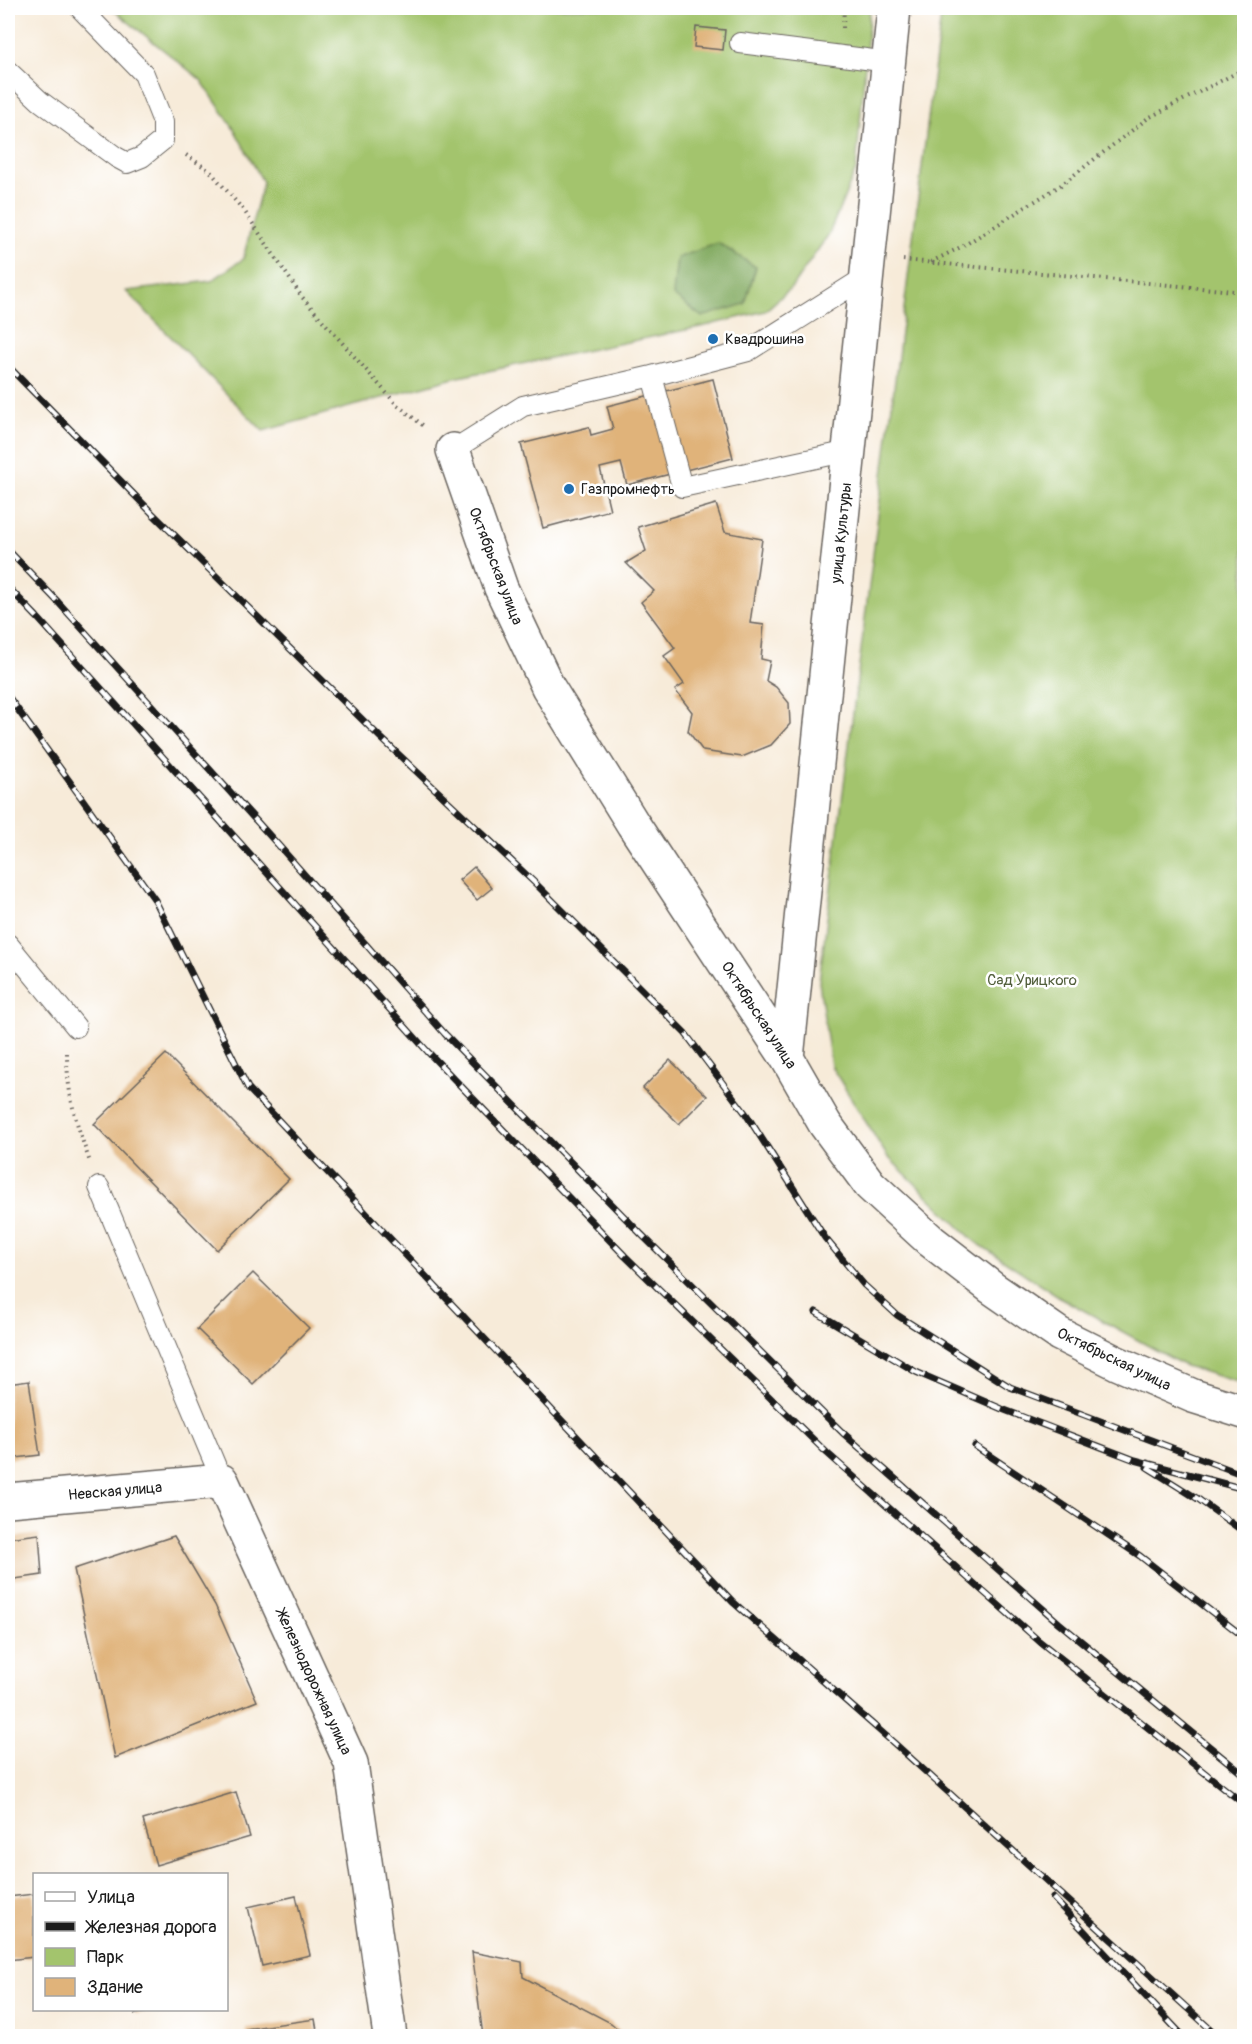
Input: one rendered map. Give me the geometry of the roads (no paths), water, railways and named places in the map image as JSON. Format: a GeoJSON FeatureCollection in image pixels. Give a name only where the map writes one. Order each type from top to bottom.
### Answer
{"type":"FeatureCollection","features":[{"type":"Feature","properties":{"kind":"street","name":"улица Культуры"},"geometry":{"type":"LineString","coordinates":[[787,1058],[894,8]]}},
{"type":"Feature","properties":{"kind":"street","name":"Октябрьская улица"},"geometry":{"type":"LineString","coordinates":[[453,450],[501,588],[548,687],[633,824],[787,1058],[825,1124],[870,1185],[931,1241],[992,1288],[1059,1334],[1117,1364],[1193,1396],[1245,1412]]}},
{"type":"Feature","properties":{"kind":"street","name":"Невская улица"},"geometry":{"type":"LineString","coordinates":[[8,1500],[222,1481]]}},
{"type":"Feature","properties":{"kind":"street","name":"Железнодорожная улица"},"geometry":{"type":"LineString","coordinates":[[222,1481],[351,1763],[390,2037]]}},
{"type":"Feature","properties":{"kind":"lane"},"geometry":{"type":"LineString","coordinates":[[8,71],[40,100],[127,163],[142,157],[163,140],[163,122],[144,74],[80,8]]}},
{"type":"Feature","properties":{"kind":"lane"},"geometry":{"type":"LineString","coordinates":[[740,43],[889,62]]}},
{"type":"Feature","properties":{"kind":"lane"},"geometry":{"type":"LineString","coordinates":[[453,450],[523,406],[748,351],[868,266]]}},
{"type":"Feature","properties":{"kind":"lane"},"geometry":{"type":"LineString","coordinates":[[652,375],[682,487],[849,452]]}},
{"type":"Feature","properties":{"kind":"lane"},"geometry":{"type":"LineString","coordinates":[[8,944],[76,1027]]}},
{"type":"Feature","properties":{"kind":"lane"},"geometry":{"type":"LineString","coordinates":[[99,1187],[222,1481]]}},
{"type":"Feature","properties":{"kind":"railway"},"geometry":{"type":"LineString","coordinates":[[8,366],[153,514],[380,737],[537,885],[685,1033],[746,1114],[825,1238],[864,1285],[897,1315],[1010,1387],[1244,1475]]}},
{"type":"Feature","properties":{"kind":"railway"},"geometry":{"type":"LineString","coordinates":[[8,550],[280,847],[445,1034],[641,1234],[843,1433],[1059,1623],[1244,1775]]}},
{"type":"Feature","properties":{"kind":"railway"},"geometry":{"type":"LineString","coordinates":[[8,587],[428,1052],[625,1256],[827,1453],[1039,1641],[1244,1804]]}},
{"type":"Feature","properties":{"kind":"railway"},"geometry":{"type":"LineString","coordinates":[[8,696],[155,900],[248,1088],[733,1602],[895,1744],[1218,2036]]}},
{"type":"Feature","properties":{"kind":"railway"},"geometry":{"type":"LineString","coordinates":[[816,1312],[916,1372],[1002,1409],[1135,1460],[1244,1489]]}},
{"type":"Feature","properties":{"kind":"railway"},"geometry":{"type":"LineString","coordinates":[[975,1446],[1140,1556],[1244,1637]]}},
{"type":"Feature","properties":{"kind":"railway"},"geometry":{"type":"LineString","coordinates":[[1147,1467],[1198,1499],[1244,1532]]}},
{"type":"Feature","properties":{"kind":"railway"},"geometry":{"type":"LineString","coordinates":[[1053,1898],[1183,2036]]}},
{"type":"Feature","properties":{"kind":"place","name":"Квадрошина"},"geometry":{"type":"Point","coordinates":[713,339]}},
{"type":"Feature","properties":{"kind":"place","name":"Газпромнефть"},"geometry":{"type":"Point","coordinates":[569,489]}},
{"type":"Feature","properties":{"kind":"park label","name":"Сад Урицкого"},"geometry":{"type":"Point","coordinates":[1032,980]}}]}
